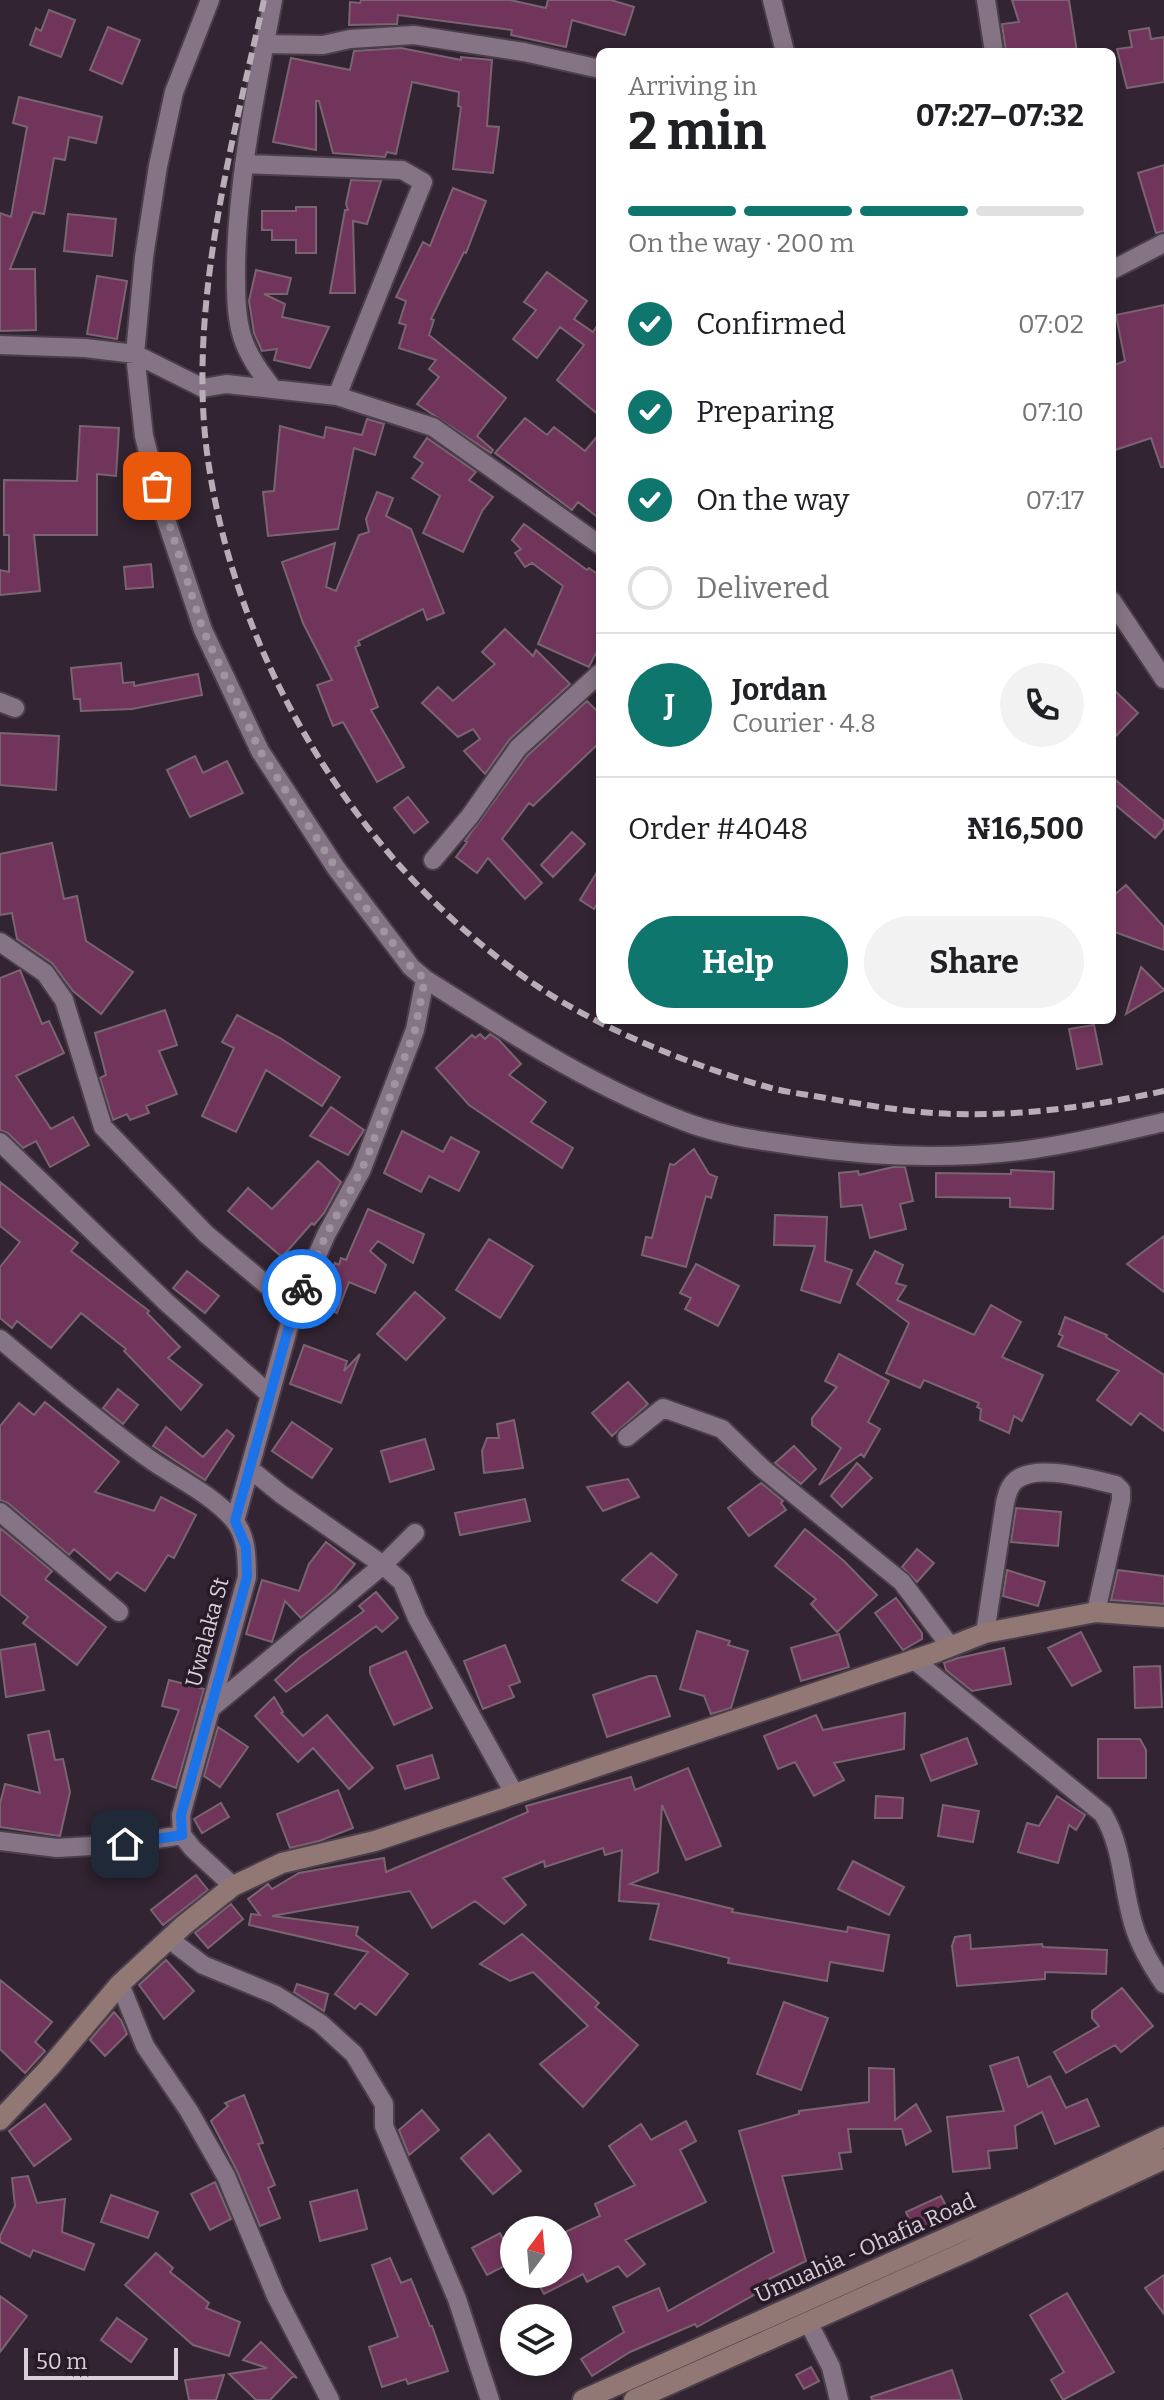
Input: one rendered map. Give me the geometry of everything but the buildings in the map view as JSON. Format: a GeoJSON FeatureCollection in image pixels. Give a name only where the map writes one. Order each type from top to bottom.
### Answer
{"type":"FeatureCollection","features":[{"type":"Feature","properties":{"kind":"street"},"geometry":{"type":"LineString","coordinates":[[210,0],[174,92],[158,166],[144,257],[135,354],[144,436],[163,511],[203,630],[260,751],[336,868],[411,967],[523,1042],[622,1094],[693,1124],[755,1140],[841,1152],[958,1155],[1045,1147],[1164,1122]]}},
{"type":"Feature","properties":{"kind":"street"},"geometry":{"type":"LineString","coordinates":[[273,0],[244,164],[236,241],[236,289],[240,331],[246,351],[273,389]]}},
{"type":"Feature","properties":{"kind":"street"},"geometry":{"type":"LineString","coordinates":[[772,0],[784,48]]}},
{"type":"Feature","properties":{"kind":"street"},"geometry":{"type":"LineString","coordinates":[[986,0],[993,48]]}},
{"type":"Feature","properties":{"kind":"street"},"geometry":{"type":"LineString","coordinates":[[265,44],[323,45],[350,39],[414,35],[524,52],[596,68]]}},
{"type":"Feature","properties":{"kind":"street"},"geometry":{"type":"LineString","coordinates":[[244,164],[402,170],[423,182],[337,396]]}},
{"type":"Feature","properties":{"kind":"street"},"geometry":{"type":"LineString","coordinates":[[1116,268],[1164,243]]}},
{"type":"Feature","properties":{"kind":"street"},"geometry":{"type":"LineString","coordinates":[[0,345],[85,348],[135,354],[203,388],[226,384],[337,396],[433,427],[596,542]]}},
{"type":"Feature","properties":{"kind":"street"},"geometry":{"type":"LineString","coordinates":[[1116,607],[1164,679]]}},
{"type":"Feature","properties":{"kind":"street"},"geometry":{"type":"LineString","coordinates":[[433,860],[470,816],[518,748],[596,677]]}},
{"type":"Feature","properties":{"kind":"street"},"geometry":{"type":"LineString","coordinates":[[0,942],[45,973],[64,1000],[103,1127],[206,1234],[294,1308]]}},
{"type":"Feature","properties":{"kind":"street"},"geometry":{"type":"LineString","coordinates":[[0,1339],[74,1401],[151,1460],[207,1497],[235,1521],[294,1308],[326,1235],[367,1159],[415,1030],[425,979]]}},
{"type":"Feature","properties":{"kind":"street"},"geometry":{"type":"LineString","coordinates":[[0,1142],[166,1302],[270,1395]]}},
{"type":"Feature","properties":{"kind":"street"},"geometry":{"type":"LineString","coordinates":[[627,1437],[663,1408],[722,1429],[762,1468],[902,1582],[950,1646]]}},
{"type":"Feature","properties":{"kind":"street"},"geometry":{"type":"LineString","coordinates":[[250,1469],[402,1582],[417,1618],[514,1793]]}},
{"type":"Feature","properties":{"kind":"street"},"geometry":{"type":"LineString","coordinates":[[985,1633],[1005,1503],[1010,1487],[1027,1474],[1068,1474],[1116,1485],[1121,1490],[1096,1612]]}},
{"type":"Feature","properties":{"kind":"street"},"geometry":{"type":"LineString","coordinates":[[0,1512],[119,1612]]}},
{"type":"Feature","properties":{"kind":"street","name":"Uwalaka St"},"geometry":{"type":"LineString","coordinates":[[182,1835],[181,1815],[247,1577],[246,1547],[235,1521]]}},
{"type":"Feature","properties":{"kind":"street"},"geometry":{"type":"LineString","coordinates":[[210,1709],[383,1565],[415,1533]]}},
{"type":"Feature","properties":{"kind":"street"},"geometry":{"type":"LineString","coordinates":[[0,2120],[50,2067],[120,1984],[169,1939],[233,1886],[282,1863],[375,1841],[985,1633],[1096,1612],[1164,1617]]}},
{"type":"Feature","properties":{"kind":"street"},"geometry":{"type":"LineString","coordinates":[[913,1659],[1103,1814],[1114,1832],[1133,1923],[1147,1958],[1164,1984]]}},
{"type":"Feature","properties":{"kind":"street"},"geometry":{"type":"LineString","coordinates":[[0,1841],[57,1848],[125,1844],[182,1835],[233,1886]]}},
{"type":"Feature","properties":{"kind":"street"},"geometry":{"type":"LineString","coordinates":[[169,1939],[203,1965],[283,1999],[320,2023],[354,2054],[384,2104],[384,2126],[457,2299],[490,2400]]}},
{"type":"Feature","properties":{"kind":"street"},"geometry":{"type":"LineString","coordinates":[[120,1984],[145,2046],[189,2111],[226,2176],[276,2296],[330,2400]]}},
{"type":"Feature","properties":{"kind":"street","name":"Umuahia - Ohafia Road"},"geometry":{"type":"LineString","coordinates":[[583,2400],[1034,2199],[1164,2137]]}},
{"type":"Feature","properties":{"kind":"street","name":"Umuahia - Ohafia Road"},"geometry":{"type":"LineString","coordinates":[[634,2400],[1164,2159]]}},
{"type":"Feature","properties":{"kind":"street"},"geometry":{"type":"LineString","coordinates":[[808,2322],[831,2367],[839,2400]]}},
{"type":"Feature","properties":{"kind":"street"},"geometry":{"type":"LineString","coordinates":[[724,2336],[734,2355]]}},
{"type":"Feature","properties":{"kind":"railway"},"geometry":{"type":"LineString","coordinates":[[264,0],[216,225],[203,340],[207,453],[222,531],[246,608],[277,683],[316,754],[363,821],[415,882],[473,938],[537,986],[596,1021]]}},
{"type":"Feature","properties":{"kind":"railway"},"geometry":{"type":"LineString","coordinates":[[603,1024],[650,1046],[771,1088],[908,1111],[981,1114],[1033,1112],[1164,1091]]}},
{"type":"Feature","properties":{"kind":"way so far"},"geometry":{"type":"LineString","coordinates":[[157,486],[203,630],[260,751],[336,868],[411,967],[425,979],[415,1030],[387,1108],[361,1171],[326,1235],[302,1289]]}},
{"type":"Feature","properties":{"kind":"route"},"geometry":{"type":"LineString","coordinates":[[125,1844],[182,1835],[181,1815],[247,1577],[246,1547],[235,1521],[294,1308],[302,1289]]}}]}
